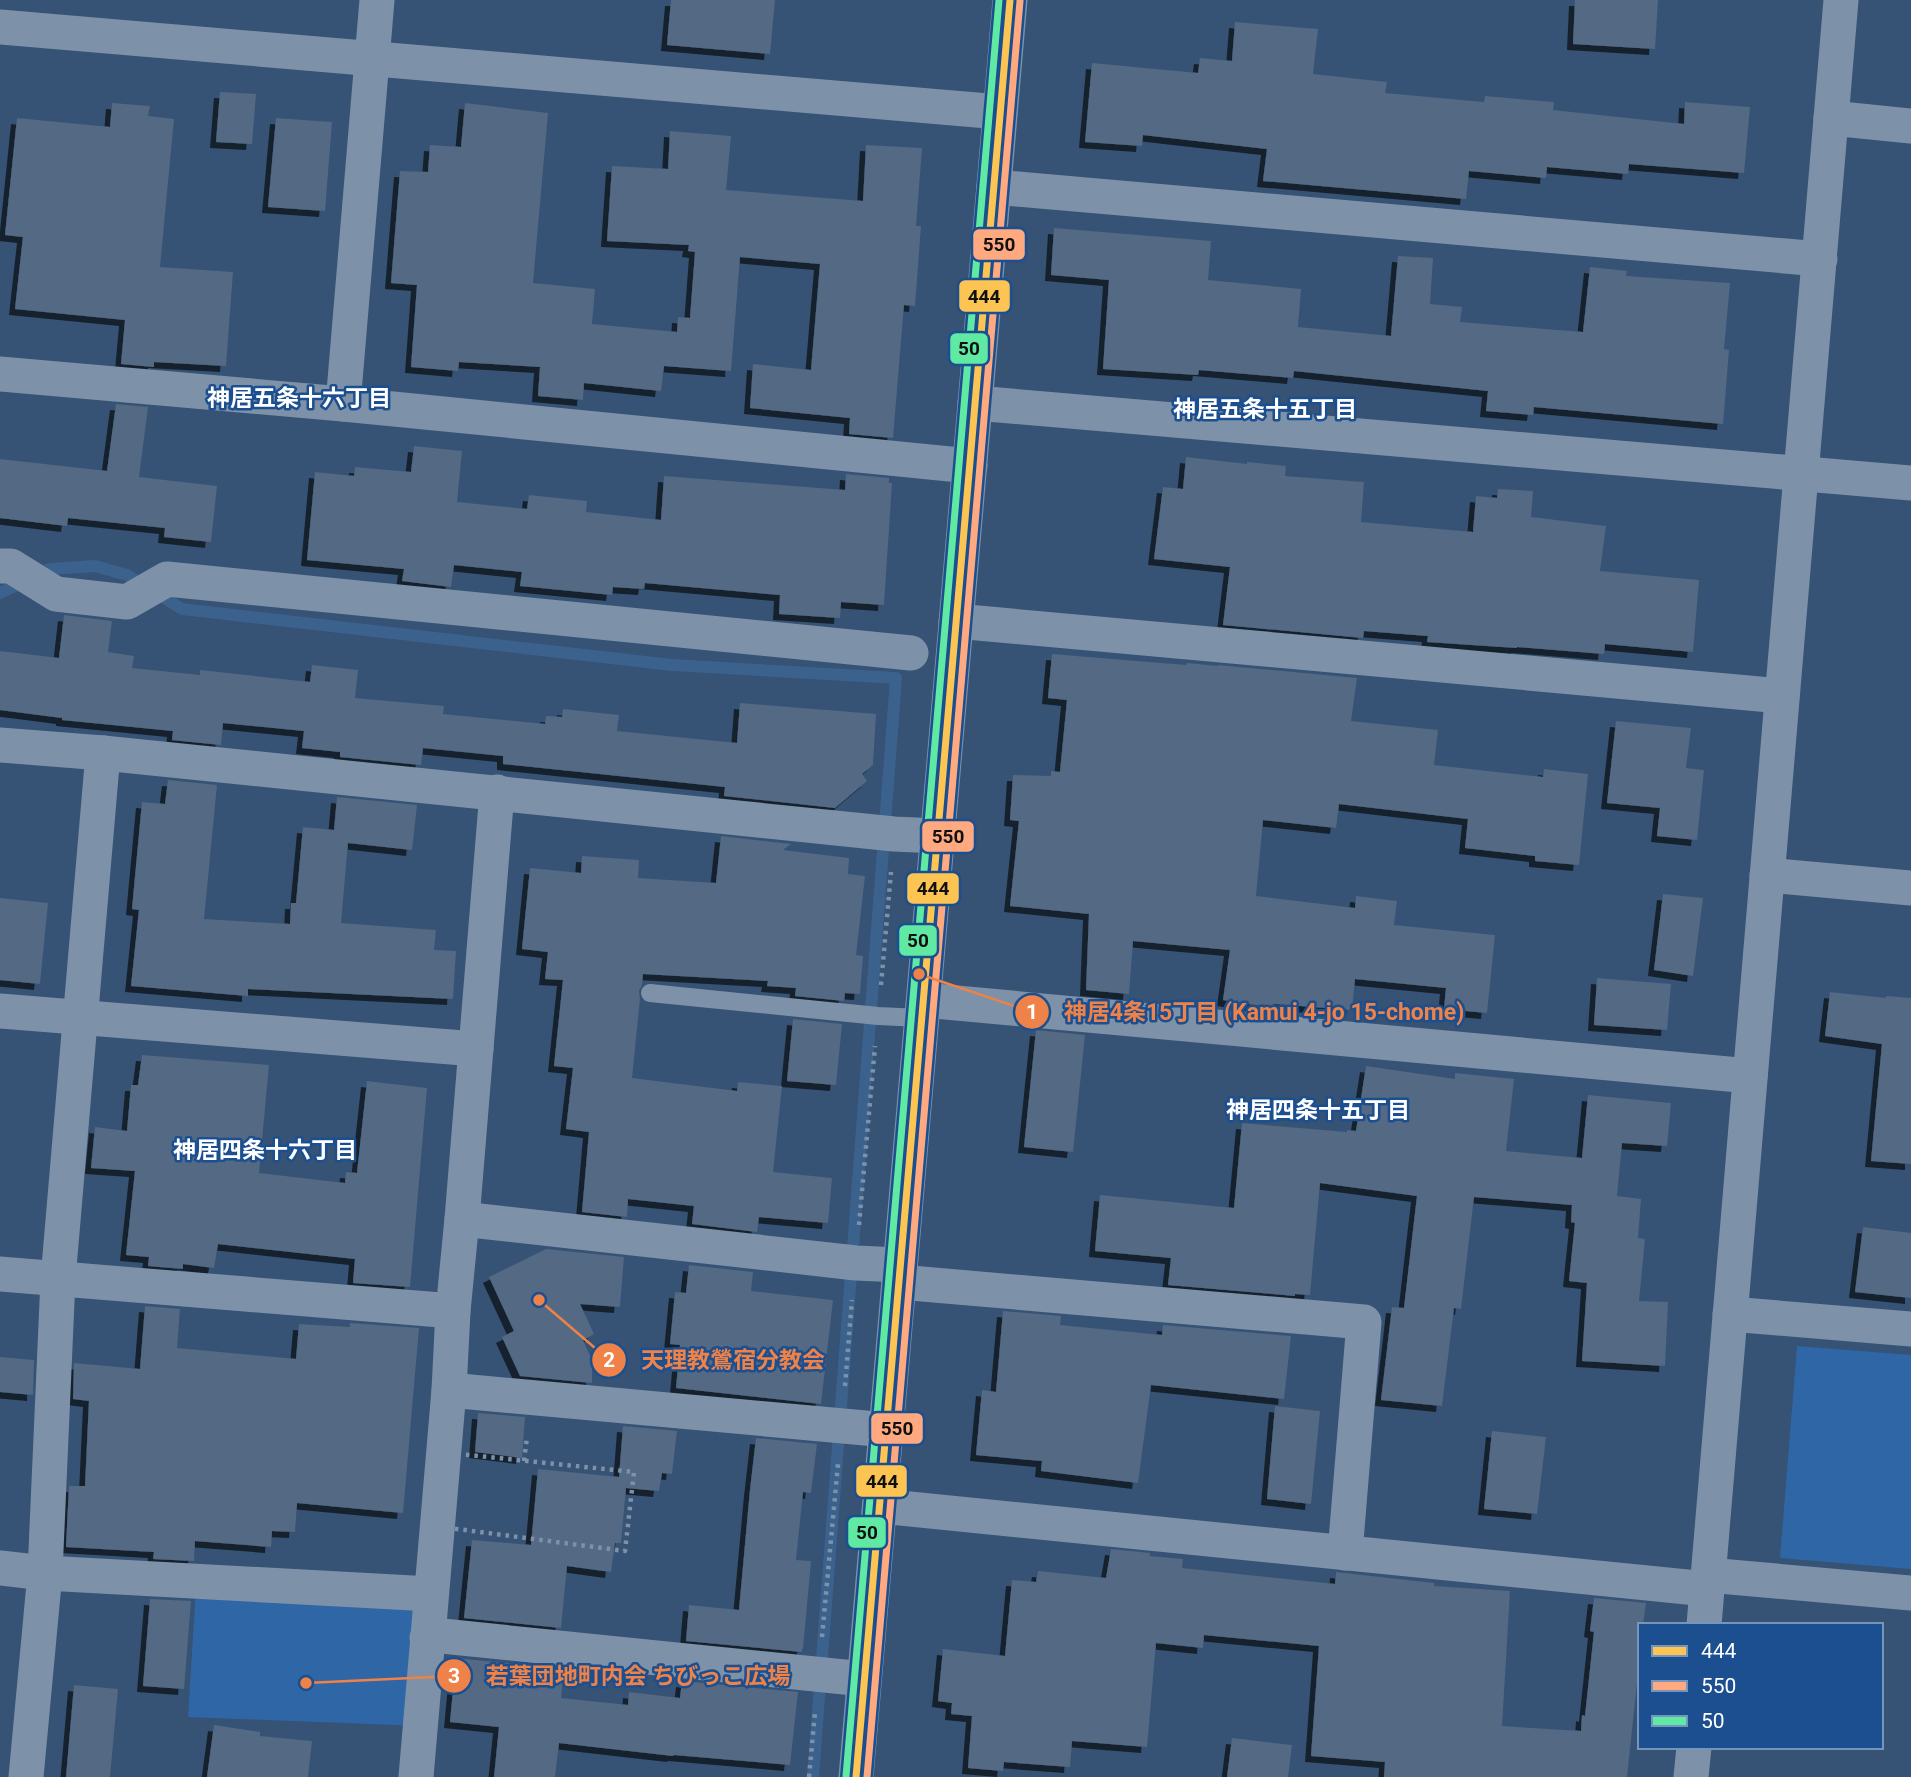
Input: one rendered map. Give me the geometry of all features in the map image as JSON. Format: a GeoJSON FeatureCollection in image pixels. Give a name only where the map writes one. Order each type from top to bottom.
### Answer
{"type":"FeatureCollection","features":[{"type":"Feature","properties":{"kind":"street"},"geometry":{"type":"LineString","coordinates":[[343,404],[377,0]]}},
{"type":"Feature","properties":{"kind":"street"},"geometry":{"type":"LineString","coordinates":[[856,1777],[1010,0]]}},
{"type":"Feature","properties":{"kind":"street"},"geometry":{"type":"LineString","coordinates":[[1704,1623],[1842,0]]}},
{"type":"Feature","properties":{"kind":"street"},"geometry":{"type":"LineString","coordinates":[[0,27],[1000,112]]}},
{"type":"Feature","properties":{"kind":"street"},"geometry":{"type":"LineString","coordinates":[[1831,118],[1911,126]]}},
{"type":"Feature","properties":{"kind":"street"},"geometry":{"type":"LineString","coordinates":[[994,187],[1819,259]]}},
{"type":"Feature","properties":{"kind":"street"},"geometry":{"type":"LineString","coordinates":[[0,374],[343,404],[970,466]]}},
{"type":"Feature","properties":{"kind":"street"},"geometry":{"type":"LineString","coordinates":[[975,403],[1911,483]]}},
{"type":"Feature","properties":{"kind":"street"},"geometry":{"type":"LineString","coordinates":[[21,575],[57,594],[127,601],[167,579],[911,653]]}},
{"type":"Feature","properties":{"kind":"street"},"geometry":{"type":"LineString","coordinates":[[956,621],[1782,696]]}},
{"type":"Feature","properties":{"kind":"street"},"geometry":{"type":"LineString","coordinates":[[0,745],[497,792],[894,834],[938,836]]}},
{"type":"Feature","properties":{"kind":"street"},"geometry":{"type":"LineString","coordinates":[[26,1777],[46,1573],[58,1279],[103,753]]}},
{"type":"Feature","properties":{"kind":"street"},"geometry":{"type":"LineString","coordinates":[[416,1777],[497,792]]}},
{"type":"Feature","properties":{"kind":"street"},"geometry":{"type":"LineString","coordinates":[[1768,875],[1911,888]]}},
{"type":"Feature","properties":{"kind":"street"},"geometry":{"type":"LineString","coordinates":[[922,1009],[1750,1076]]}},
{"type":"Feature","properties":{"kind":"street"},"geometry":{"type":"LineString","coordinates":[[0,1011],[476,1049]]}},
{"type":"Feature","properties":{"kind":"street"},"geometry":{"type":"LineString","coordinates":[[462,1219],[856,1262],[900,1274],[1364,1322],[1345,1553]]}},
{"type":"Feature","properties":{"kind":"street"},"geometry":{"type":"LineString","coordinates":[[0,1274],[453,1311]]}},
{"type":"Feature","properties":{"kind":"street"},"geometry":{"type":"LineString","coordinates":[[1730,1314],[1911,1329]]}},
{"type":"Feature","properties":{"kind":"street"},"geometry":{"type":"LineString","coordinates":[[449,1390],[887,1430]]}},
{"type":"Feature","properties":{"kind":"street"},"geometry":{"type":"LineString","coordinates":[[880,1506],[1345,1553],[1708,1582],[1911,1593]]}},
{"type":"Feature","properties":{"kind":"street"},"geometry":{"type":"LineString","coordinates":[[0,1568],[46,1573],[431,1594]]}},
{"type":"Feature","properties":{"kind":"street"},"geometry":{"type":"LineString","coordinates":[[427,1638],[456,1638],[864,1679]]}},
{"type":"Feature","properties":{"kind":"street"},"geometry":{"type":"LineString","coordinates":[[1691,1777],[1693,1749]]}},
{"type":"Feature","properties":{"kind":"lane"},"geometry":{"type":"LineString","coordinates":[[650,993],[878,1016],[922,1009]]}},
{"type":"Feature","properties":{"kind":"path"},"geometry":{"type":"LineString","coordinates":[[809,1777],[894,834]]}},
{"type":"Feature","properties":{"kind":"path"},"geometry":{"type":"LineString","coordinates":[[442,1527],[625,1551],[634,1472],[524,1461]]}},
{"type":"Feature","properties":{"kind":"shaded area"},"geometry":{"type":"Polygon","coordinates":[[[1797,1346],[1911,1355],[1911,1569],[1780,1558],[1797,1346]]]}},
{"type":"Feature","properties":{"kind":"shaded area"},"geometry":{"type":"Polygon","coordinates":[[[196,1588],[422,1599],[420,1726],[188,1717],[196,1588]]]}},
{"type":"Feature","properties":{"kind":"building"},"geometry":{"type":"Polygon","coordinates":[[[671,0],[775,0],[770,54],[667,45],[671,0]]]}},
{"type":"Feature","properties":{"kind":"building"},"geometry":{"type":"Polygon","coordinates":[[[1575,0],[1658,0],[1655,49],[1573,44],[1575,0]]]}},
{"type":"Feature","properties":{"kind":"building"},"geometry":{"type":"Polygon","coordinates":[[[1235,22],[1318,29],[1313,74],[1387,82],[1385,93],[1484,102],[1485,96],[1554,102],[1553,110],[1684,124],[1685,102],[1750,107],[1744,173],[1629,164],[1628,174],[1547,167],[1546,178],[1469,171],[1466,199],[1263,181],[1267,149],[1143,135],[1142,146],[1085,142],[1092,63],[1198,73],[1200,58],[1232,61],[1235,22]]]}},
{"type":"Feature","properties":{"kind":"building"},"geometry":{"type":"Polygon","coordinates":[[[220,92],[256,94],[252,144],[216,142],[220,92]]]}},
{"type":"Feature","properties":{"kind":"building"},"geometry":{"type":"Polygon","coordinates":[[[112,103],[150,106],[148,116],[174,119],[160,267],[233,272],[226,366],[154,362],[154,367],[121,364],[125,320],[15,309],[23,237],[5,235],[17,118],[110,127],[112,103]]]}},
{"type":"Feature","properties":{"kind":"building"},"geometry":{"type":"Polygon","coordinates":[[[465,103],[548,113],[533,283],[595,289],[592,324],[677,332],[678,317],[690,318],[695,252],[688,251],[689,245],[607,241],[612,166],[668,169],[670,131],[731,136],[726,190],[863,201],[866,145],[922,148],[916,226],[921,226],[915,306],[904,305],[893,438],[849,434],[850,418],[750,408],[753,364],[811,370],[820,264],[740,257],[731,371],[664,366],[661,391],[584,383],[583,400],[538,396],[540,367],[459,362],[458,371],[411,367],[417,285],[391,283],[400,171],[428,172],[430,145],[461,147],[465,103]]]}},
{"type":"Feature","properties":{"kind":"building"},"geometry":{"type":"Polygon","coordinates":[[[276,118],[332,122],[325,211],[268,207],[276,118]]]}},
{"type":"Feature","properties":{"kind":"building"},"geometry":{"type":"Polygon","coordinates":[[[1054,228],[1211,241],[1208,280],[1301,289],[1298,327],[1391,336],[1398,256],[1433,258],[1430,304],[1462,307],[1460,322],[1583,332],[1590,267],[1627,271],[1626,276],[1730,283],[1724,349],[1729,350],[1723,424],[1534,407],[1533,415],[1486,411],[1488,391],[1294,371],[1293,378],[1199,370],[1198,375],[1103,369],[1109,280],[1051,275],[1054,228]]]}},
{"type":"Feature","properties":{"kind":"building"},"geometry":{"type":"Polygon","coordinates":[[[116,404],[148,407],[139,477],[217,486],[211,542],[164,537],[165,528],[68,518],[67,526],[0,518],[0,459],[107,471],[116,404]]]}},
{"type":"Feature","properties":{"kind":"building"},"geometry":{"type":"Polygon","coordinates":[[[414,446],[462,451],[457,502],[527,509],[529,495],[587,501],[586,512],[661,520],[664,476],[845,490],[846,474],[889,478],[889,483],[892,483],[884,605],[841,602],[840,618],[779,614],[780,595],[645,583],[644,589],[613,587],[612,595],[520,586],[522,572],[454,565],[451,587],[402,581],[404,569],[307,560],[315,472],[354,476],[355,467],[411,472],[414,446]]]}},
{"type":"Feature","properties":{"kind":"building"},"geometry":{"type":"Polygon","coordinates":[[[1186,457],[1286,466],[1285,476],[1364,482],[1361,522],[1473,532],[1476,496],[1497,498],[1498,489],[1533,491],[1531,517],[1606,526],[1600,571],[1699,580],[1693,652],[1605,644],[1604,654],[1427,642],[1428,636],[1364,631],[1363,638],[1223,625],[1230,567],[1154,559],[1163,487],[1183,489],[1186,457]]]}},
{"type":"Feature","properties":{"kind":"building"},"geometry":{"type":"Polygon","coordinates":[[[64,615],[112,621],[108,652],[134,656],[132,668],[200,675],[200,670],[310,682],[312,665],[358,670],[355,698],[444,706],[443,714],[545,724],[546,716],[562,717],[563,709],[619,715],[617,731],[737,743],[740,703],[876,714],[873,765],[862,774],[867,781],[835,808],[724,796],[725,787],[503,764],[503,756],[423,748],[421,765],[340,757],[340,752],[302,748],[304,731],[223,723],[221,745],[172,740],[173,731],[62,720],[0,710],[0,651],[59,658],[64,615]]]}},
{"type":"Feature","properties":{"kind":"building"},"geometry":{"type":"Polygon","coordinates":[[[1052,654],[1357,678],[1351,721],[1438,730],[1434,765],[1543,777],[1544,769],[1588,774],[1579,865],[1535,861],[1535,856],[1465,848],[1468,819],[1339,804],[1336,828],[1263,820],[1256,896],[1355,908],[1356,896],[1397,901],[1394,925],[1495,935],[1487,1013],[1444,1009],[1446,988],[1355,979],[1352,1010],[1274,1004],[1273,1008],[1223,1000],[1230,950],[1133,941],[1129,994],[1086,990],[1089,914],[1010,906],[1019,821],[1010,820],[1013,775],[1051,776],[1051,771],[1060,772],[1067,700],[1048,698],[1052,654]]]}},
{"type":"Feature","properties":{"kind":"building"},"geometry":{"type":"Polygon","coordinates":[[[1616,721],[1691,728],[1686,768],[1704,770],[1697,840],[1657,836],[1660,808],[1607,803],[1616,721]]]}},
{"type":"Feature","properties":{"kind":"building"},"geometry":{"type":"Polygon","coordinates":[[[168,780],[217,785],[204,919],[290,924],[291,903],[296,903],[303,827],[334,830],[337,797],[417,805],[412,850],[348,843],[341,923],[436,930],[434,950],[456,951],[453,999],[248,989],[248,996],[131,986],[139,910],[132,909],[142,802],[165,804],[168,780]]]}},
{"type":"Feature","properties":{"kind":"building"},"geometry":{"type":"Polygon","coordinates":[[[721,836],[791,844],[783,850],[849,858],[848,874],[865,876],[856,955],[863,956],[860,994],[845,993],[844,1001],[795,996],[796,988],[767,986],[768,981],[643,974],[639,991],[632,1078],[737,1091],[738,1082],[782,1086],[773,1172],[832,1178],[828,1223],[759,1217],[757,1232],[692,1224],[694,1206],[628,1199],[627,1217],[582,1212],[589,1132],[566,1129],[573,1068],[554,1066],[563,980],[545,979],[548,952],[522,949],[530,868],[581,873],[582,856],[639,860],[638,878],[716,883],[721,836]]]}},
{"type":"Feature","properties":{"kind":"building"},"geometry":{"type":"Polygon","coordinates":[[[1663,894],[1703,898],[1693,976],[1654,970],[1663,894]]]}},
{"type":"Feature","properties":{"kind":"building"},"geometry":{"type":"Polygon","coordinates":[[[0,898],[48,903],[40,984],[0,980],[0,898]]]}},
{"type":"Feature","properties":{"kind":"building"},"geometry":{"type":"Polygon","coordinates":[[[1597,978],[1671,984],[1667,1030],[1594,1025],[1597,978]]]}},
{"type":"Feature","properties":{"kind":"building"},"geometry":{"type":"Polygon","coordinates":[[[1830,992],[1911,998],[1911,1164],[1871,1161],[1882,1044],[1825,1036],[1830,992]]]}},
{"type":"Feature","properties":{"kind":"building"},"geometry":{"type":"Polygon","coordinates":[[[793,1019],[842,1024],[836,1085],[787,1081],[793,1019]]]}},
{"type":"Feature","properties":{"kind":"building"},"geometry":{"type":"Polygon","coordinates":[[[1036,1030],[1085,1035],[1073,1152],[1024,1147],[1036,1030]]]}},
{"type":"Feature","properties":{"kind":"building"},"geometry":{"type":"Polygon","coordinates":[[[142,1055],[269,1065],[259,1173],[345,1183],[346,1172],[357,1173],[367,1081],[427,1088],[410,1287],[353,1283],[355,1259],[218,1244],[214,1268],[183,1264],[183,1269],[148,1266],[149,1257],[126,1255],[135,1171],[91,1168],[95,1127],[127,1131],[131,1085],[138,1085],[142,1055]]]}},
{"type":"Feature","properties":{"kind":"building"},"geometry":{"type":"Polygon","coordinates":[[[1366,1066],[1455,1079],[1455,1073],[1514,1079],[1506,1151],[1582,1158],[1588,1095],[1671,1103],[1667,1146],[1622,1143],[1617,1196],[1641,1199],[1638,1238],[1645,1239],[1639,1301],[1668,1302],[1665,1366],[1582,1361],[1587,1283],[1569,1281],[1575,1223],[1571,1222],[1572,1205],[1474,1197],[1461,1309],[1454,1308],[1442,1406],[1381,1400],[1392,1307],[1404,1308],[1417,1196],[1320,1183],[1310,1295],[1168,1285],[1171,1258],[1095,1251],[1100,1195],[1234,1208],[1242,1123],[1356,1131],[1366,1066]]]}},
{"type":"Feature","properties":{"kind":"building"},"geometry":{"type":"Polygon","coordinates":[[[1863,1227],[1911,1233],[1911,1298],[1855,1292],[1863,1227]]]}},
{"type":"Feature","properties":{"kind":"building"},"geometry":{"type":"Polygon","coordinates":[[[546,1249],[624,1257],[620,1307],[580,1304],[594,1334],[583,1340],[592,1360],[592,1383],[520,1376],[502,1337],[514,1331],[489,1277],[546,1249]]]}},
{"type":"Feature","properties":{"kind":"building"},"geometry":{"type":"Polygon","coordinates":[[[689,1265],[753,1272],[751,1291],[833,1300],[821,1404],[676,1388],[680,1345],[670,1344],[675,1292],[686,1293],[689,1265]]]}},
{"type":"Feature","properties":{"kind":"building"},"geometry":{"type":"Polygon","coordinates":[[[145,1306],[180,1309],[177,1348],[296,1359],[299,1324],[350,1327],[350,1323],[419,1328],[403,1513],[297,1503],[295,1532],[272,1531],[271,1547],[195,1541],[194,1561],[153,1559],[154,1552],[66,1547],[69,1486],[85,1486],[89,1401],[73,1399],[74,1363],[140,1369],[145,1306]]]}},
{"type":"Feature","properties":{"kind":"building"},"geometry":{"type":"Polygon","coordinates":[[[1003,1311],[1061,1316],[1060,1325],[1162,1335],[1163,1325],[1291,1336],[1284,1399],[1151,1385],[1138,1483],[1041,1471],[1042,1461],[976,1455],[982,1390],[996,1392],[1003,1311]]]}},
{"type":"Feature","properties":{"kind":"building"},"geometry":{"type":"Polygon","coordinates":[[[0,1357],[34,1360],[33,1395],[0,1392],[0,1357]]]}},
{"type":"Feature","properties":{"kind":"building"},"geometry":{"type":"Polygon","coordinates":[[[1275,1406],[1320,1411],[1311,1504],[1267,1499],[1275,1406]]]}},
{"type":"Feature","properties":{"kind":"building"},"geometry":{"type":"Polygon","coordinates":[[[478,1413],[525,1417],[522,1458],[475,1452],[478,1413]]]}},
{"type":"Feature","properties":{"kind":"building"},"geometry":{"type":"Polygon","coordinates":[[[623,1426],[677,1431],[672,1474],[662,1473],[659,1491],[626,1488],[621,1543],[615,1543],[611,1572],[567,1566],[561,1628],[464,1618],[472,1540],[531,1545],[538,1469],[619,1477],[623,1426]]]}},
{"type":"Feature","properties":{"kind":"building"},"geometry":{"type":"Polygon","coordinates":[[[1492,1431],[1546,1437],[1537,1514],[1484,1509],[1492,1431]]]}},
{"type":"Feature","properties":{"kind":"building"},"geometry":{"type":"Polygon","coordinates":[[[756,1438],[817,1444],[811,1493],[803,1492],[796,1560],[811,1561],[802,1652],[686,1641],[689,1605],[739,1610],[756,1438]]]}},
{"type":"Feature","properties":{"kind":"building"},"geometry":{"type":"Polygon","coordinates":[[[1111,1549],[1183,1559],[1182,1568],[1335,1584],[1336,1572],[1434,1583],[1434,1586],[1510,1591],[1502,1726],[1581,1731],[1594,1632],[1590,1631],[1594,1598],[1646,1603],[1643,1623],[1638,1623],[1638,1674],[1627,1777],[1384,1777],[1385,1762],[1311,1756],[1319,1646],[1204,1635],[1203,1648],[1156,1643],[1147,1747],[1072,1741],[1070,1767],[1004,1762],[1003,1771],[968,1768],[972,1716],[951,1714],[952,1703],[938,1701],[943,1649],[1005,1656],[1012,1580],[1036,1582],[1038,1571],[1106,1578],[1111,1549]]]}},
{"type":"Feature","properties":{"kind":"building"},"geometry":{"type":"Polygon","coordinates":[[[150,1599],[191,1601],[184,1689],[143,1686],[150,1599]]]}},
{"type":"Feature","properties":{"kind":"building"},"geometry":{"type":"Polygon","coordinates":[[[456,1658],[564,1669],[561,1698],[628,1705],[629,1692],[680,1698],[682,1681],[798,1692],[790,1765],[673,1756],[559,1743],[555,1777],[494,1777],[499,1727],[450,1722],[456,1658]]]}},
{"type":"Feature","properties":{"kind":"building"},"geometry":{"type":"Polygon","coordinates":[[[74,1685],[118,1689],[110,1777],[66,1777],[74,1685]]]}},
{"type":"Feature","properties":{"kind":"building"},"geometry":{"type":"Polygon","coordinates":[[[214,1725],[260,1732],[260,1736],[312,1741],[308,1777],[207,1777],[214,1725]]]}},
{"type":"Feature","properties":{"kind":"building"},"geometry":{"type":"Polygon","coordinates":[[[1232,1738],[1292,1745],[1288,1777],[1227,1777],[1232,1738]]]}},
{"type":"Feature","properties":{"kind":"waterway"},"geometry":{"type":"LineString","coordinates":[[0,593],[50,569],[95,566],[127,575],[182,609],[672,665],[896,678],[813,1777]]}},
{"type":"Feature","properties":{"kind":"transit line","name":"50"},"geometry":{"type":"LineString","coordinates":[[846,1776],[999,0]]}},
{"type":"Feature","properties":{"kind":"transit line","name":"444"},"geometry":{"type":"LineString","coordinates":[[856,1777],[1010,0]]}},
{"type":"Feature","properties":{"kind":"transit line","name":"550"},"geometry":{"type":"LineString","coordinates":[[867,1777],[1020,1]]}},
{"type":"Feature","properties":{"kind":"place","name":"神居4条15丁目 (Kamui 4-jo 15-chome)"},"geometry":{"type":"Point","coordinates":[919,974]}},
{"type":"Feature","properties":{"kind":"place","name":"天理教鶯宿分教会"},"geometry":{"type":"Point","coordinates":[539,1300]}},
{"type":"Feature","properties":{"kind":"place","name":"若葉団地町内会 ちびっこ広場"},"geometry":{"type":"Point","coordinates":[306,1683]}},
{"type":"Feature","properties":{"kind":"district","name":"神居五条十六丁目"},"geometry":{"type":"Point","coordinates":[299,398]}},
{"type":"Feature","properties":{"kind":"district","name":"神居五条十五丁目"},"geometry":{"type":"Point","coordinates":[1265,409]}},
{"type":"Feature","properties":{"kind":"district","name":"神居四条十五丁目"},"geometry":{"type":"Point","coordinates":[1318,1110]}},
{"type":"Feature","properties":{"kind":"district","name":"神居四条十六丁目"},"geometry":{"type":"Point","coordinates":[265,1150]}}]}
